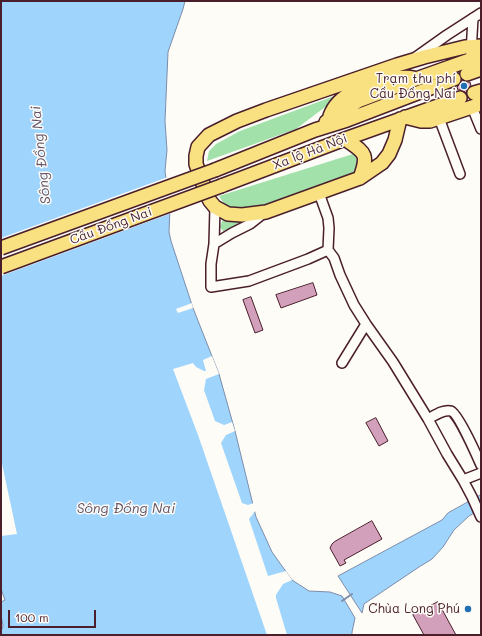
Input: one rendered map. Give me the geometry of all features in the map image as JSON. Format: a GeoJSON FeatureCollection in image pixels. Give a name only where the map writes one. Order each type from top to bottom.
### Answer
{"type":"FeatureCollection","features":[{"type":"Feature","properties":{"kind":"highway"},"geometry":{"type":"LineString","coordinates":[[476,46],[408,62],[237,121],[209,135],[198,147],[196,164],[207,195],[216,207],[228,214],[242,215],[266,212],[360,178],[382,163],[395,140],[403,118],[425,122],[439,118],[477,99]]}},
{"type":"Feature","properties":{"kind":"highway","name":"Xa lộ Hà Nội"},"geometry":{"type":"LineString","coordinates":[[315,130],[327,122],[335,106],[340,101],[354,91],[388,79],[410,77],[416,79],[476,58]]}},
{"type":"Feature","properties":{"kind":"highway"},"geometry":{"type":"LineString","coordinates":[[467,74],[481,69]]}},
{"type":"Feature","properties":{"kind":"highway","name":"Xa lộ Hà Nội"},"geometry":{"type":"LineString","coordinates":[[215,170],[315,130],[346,120],[454,79]]}},
{"type":"Feature","properties":{"kind":"highway","name":"Xa lộ Hà Nội"},"geometry":{"type":"LineString","coordinates":[[221,186],[345,139],[460,98]]}},
{"type":"Feature","properties":{"kind":"highway"},"geometry":{"type":"LineString","coordinates":[[345,139],[360,149],[364,155],[364,167],[360,178]]}},
{"type":"Feature","properties":{"kind":"highway","name":"Cầu Đồng Nai"},"geometry":{"type":"LineString","coordinates":[[1,248],[215,170]]}},
{"type":"Feature","properties":{"kind":"highway","name":"Cầu Đồng Nai"},"geometry":{"type":"LineString","coordinates":[[1,267],[221,186]]}},
{"type":"Feature","properties":{"kind":"street"},"geometry":{"type":"LineString","coordinates":[[476,58],[477,16]]}},
{"type":"Feature","properties":{"kind":"street"},"geometry":{"type":"LineString","coordinates":[[408,62],[477,16]]}},
{"type":"Feature","properties":{"kind":"street"},"geometry":{"type":"LineString","coordinates":[[477,99],[481,129]]}},
{"type":"Feature","properties":{"kind":"street"},"geometry":{"type":"LineString","coordinates":[[439,118],[460,174]]}},
{"type":"Feature","properties":{"kind":"street"},"geometry":{"type":"LineString","coordinates":[[319,193],[328,218],[328,250],[334,258],[354,306],[393,362],[428,419],[463,480],[479,513]]}},
{"type":"Feature","properties":{"kind":"street"},"geometry":{"type":"LineString","coordinates":[[216,207],[214,244],[211,264],[211,288],[249,281],[328,250]]}},
{"type":"Feature","properties":{"kind":"street"},"geometry":{"type":"LineString","coordinates":[[214,244],[250,224],[266,212]]}},
{"type":"Feature","properties":{"kind":"street"},"geometry":{"type":"LineString","coordinates":[[342,363],[366,324]]}},
{"type":"Feature","properties":{"kind":"street"},"geometry":{"type":"LineString","coordinates":[[428,419],[443,411],[449,410],[454,412],[460,421],[481,465]]}},
{"type":"Feature","properties":{"kind":"street"},"geometry":{"type":"LineString","coordinates":[[463,480],[481,473]]}},
{"type":"Feature","properties":{"kind":"green space"},"geometry":{"type":"Polygon","coordinates":[[[345,92],[296,129],[207,161],[209,151],[216,144],[240,131],[345,92]]]}},
{"type":"Feature","properties":{"kind":"green space"},"geometry":{"type":"Polygon","coordinates":[[[353,154],[359,156],[356,173],[254,209],[234,209],[226,205],[219,196],[353,154]]]}},
{"type":"Feature","properties":{"kind":"green space"},"geometry":{"type":"Polygon","coordinates":[[[223,219],[235,222],[244,222],[223,231],[220,227],[223,219]]]}},
{"type":"Feature","properties":{"kind":"water","name":"Sông Đồng Nai"},"geometry":{"type":"Polygon","coordinates":[[[1,1],[185,1],[168,52],[165,121],[167,150],[165,171],[170,208],[169,232],[171,241],[193,308],[219,374],[235,431],[256,517],[272,552],[292,580],[309,591],[330,592],[342,596],[355,618],[352,635],[1,635],[3,626],[1,602],[5,600],[1,589],[1,1]]]}},
{"type":"Feature","properties":{"kind":"water"},"geometry":{"type":"Polygon","coordinates":[[[481,495],[481,509],[469,516],[454,530],[443,547],[432,559],[364,604],[362,613],[338,576],[442,520],[448,513],[481,495]]]}},
{"type":"Feature","properties":{"kind":"pier"},"geometry":{"type":"Polygon","coordinates":[[[168,177],[172,213],[1,276],[1,238],[168,177]]]}},
{"type":"Feature","properties":{"kind":"pier"},"geometry":{"type":"Polygon","coordinates":[[[192,303],[193,308],[178,313],[176,309],[192,303]]]}},
{"type":"Feature","properties":{"kind":"pier"},"geometry":{"type":"Polygon","coordinates":[[[212,356],[219,374],[206,379],[204,390],[215,421],[224,425],[232,422],[235,431],[226,435],[221,443],[242,503],[248,505],[254,503],[256,510],[249,519],[268,576],[286,571],[292,580],[283,584],[276,595],[287,635],[267,635],[198,435],[173,369],[193,363],[196,367],[206,371],[203,360],[212,356]]]}},
{"type":"Feature","properties":{"kind":"pier"},"geometry":{"type":"Polygon","coordinates":[[[1,459],[17,534],[1,536],[1,459]]]}},
{"type":"Feature","properties":{"kind":"building"},"geometry":{"type":"Polygon","coordinates":[[[462,80],[470,82],[471,86],[468,88],[466,93],[462,90],[458,90],[457,87],[462,80]]]}},
{"type":"Feature","properties":{"kind":"building"},"geometry":{"type":"Polygon","coordinates":[[[313,283],[317,295],[281,308],[276,295],[313,283]]]}},
{"type":"Feature","properties":{"kind":"building"},"geometry":{"type":"Polygon","coordinates":[[[251,297],[263,330],[255,333],[243,300],[251,297]]]}},
{"type":"Feature","properties":{"kind":"building"},"geometry":{"type":"Polygon","coordinates":[[[376,418],[388,441],[379,446],[366,423],[376,418]]]}},
{"type":"Feature","properties":{"kind":"building"},"geometry":{"type":"Polygon","coordinates":[[[372,521],[382,539],[344,560],[346,563],[340,566],[330,548],[332,544],[372,521]]]}},
{"type":"Feature","properties":{"kind":"building"},"geometry":{"type":"Polygon","coordinates":[[[438,602],[456,635],[424,635],[413,615],[438,602]]]}},
{"type":"Feature","properties":{"kind":"waterway"},"geometry":{"type":"LineString","coordinates":[[342,601],[352,594]]}},
{"type":"Feature","properties":{"kind":"place","name":"Trạm thu phí Cầu Đồng Nai"},"geometry":{"type":"Point","coordinates":[464,86]}},
{"type":"Feature","properties":{"kind":"place","name":"Chùa Long Phú"},"geometry":{"type":"Point","coordinates":[468,609]}}]}
